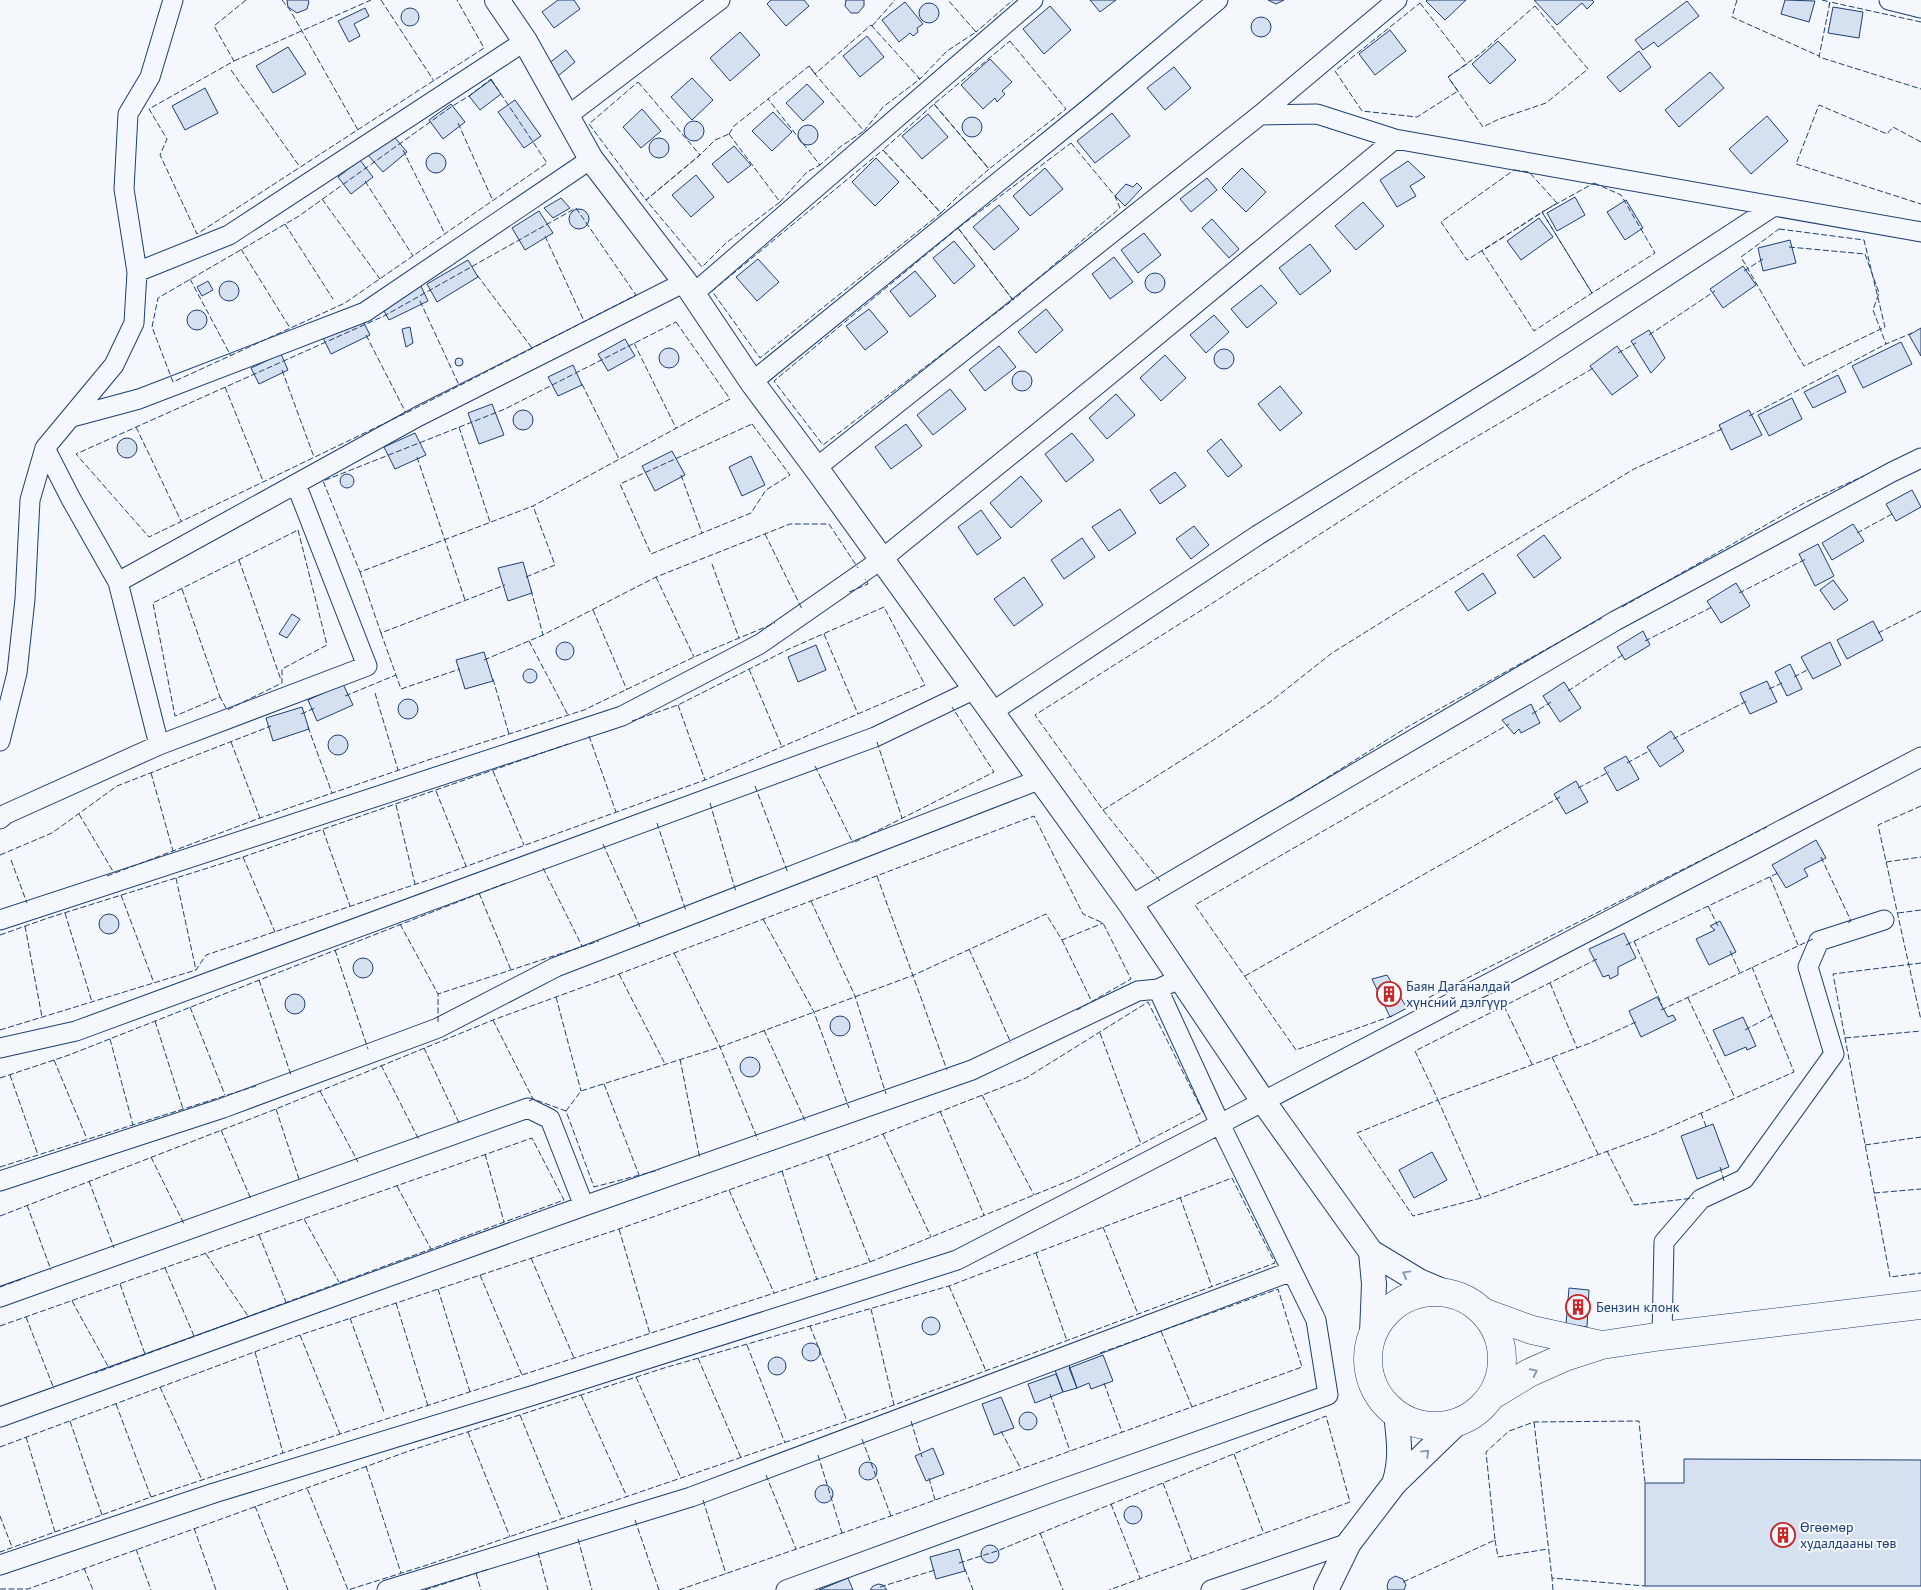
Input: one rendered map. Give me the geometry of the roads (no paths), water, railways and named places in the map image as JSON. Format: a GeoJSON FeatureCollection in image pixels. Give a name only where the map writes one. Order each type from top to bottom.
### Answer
{"type":"FeatureCollection","features":[{"type":"Feature","properties":{"kind":"main road"},"geometry":{"type":"LineString","coordinates":[[1485,1313],[1497,1333],[1502,1355],[1500,1377],[1491,1396],[1477,1412],[1458,1422],[1437,1426],[1416,1424],[1396,1414],[1380,1398],[1370,1378],[1367,1356],[1372,1334],[1383,1315],[1400,1301],[1422,1293],[1445,1292],[1467,1299],[1485,1313],[1532,1330],[1602,1346]]}},
{"type":"Feature","properties":{"kind":"main road"},"geometry":{"type":"LineString","coordinates":[[1491,1396],[1530,1373],[1556,1361],[1602,1346],[1662,1336],[1921,1305]]}},
{"type":"Feature","properties":{"kind":"street"},"geometry":{"type":"LineString","coordinates":[[0,741],[17,673],[25,599],[30,500],[45,448],[114,365],[134,323],[137,272],[124,189],[128,114],[150,77],[173,0]]}},
{"type":"Feature","properties":{"kind":"street"},"geometry":{"type":"LineString","coordinates":[[497,0],[525,41],[591,159],[689,288],[752,382],[882,559],[1131,906],[1169,984],[1220,1124],[1316,1320],[1328,1395],[786,1590]]}},
{"type":"Feature","properties":{"kind":"street"},"geometry":{"type":"LineString","coordinates":[[566,116],[720,0]]}},
{"type":"Feature","properties":{"kind":"street"},"geometry":{"type":"LineString","coordinates":[[118,582],[420,416],[689,288],[1033,0]]}},
{"type":"Feature","properties":{"kind":"street"},"geometry":{"type":"LineString","coordinates":[[752,382],[1093,105],[1218,0]]}},
{"type":"Feature","properties":{"kind":"street"},"geometry":{"type":"LineString","coordinates":[[816,468],[1260,114],[1397,0]]}},
{"type":"Feature","properties":{"kind":"street"},"geometry":{"type":"LineString","coordinates":[[1889,0],[1921,8]]}},
{"type":"Feature","properties":{"kind":"street"},"geometry":{"type":"LineString","coordinates":[[137,272],[229,235],[525,41]]}},
{"type":"Feature","properties":{"kind":"street"},"geometry":{"type":"LineString","coordinates":[[1260,114],[1318,114],[1395,139],[1921,232]]}},
{"type":"Feature","properties":{"kind":"street"},"geometry":{"type":"LineString","coordinates":[[0,920],[622,716],[760,644],[882,559],[1395,139]]}},
{"type":"Feature","properties":{"kind":"street"},"geometry":{"type":"LineString","coordinates":[[72,417],[139,399],[365,312],[591,159]]}},
{"type":"Feature","properties":{"kind":"street"},"geometry":{"type":"LineString","coordinates":[[992,712],[1258,535],[1531,364],[1774,206]]}},
{"type":"Feature","properties":{"kind":"street"},"geometry":{"type":"LineString","coordinates":[[45,448],[71,499],[118,582],[159,746]]}},
{"type":"Feature","properties":{"kind":"street"},"geometry":{"type":"LineString","coordinates":[[1131,906],[1615,621],[1921,458]]}},
{"type":"Feature","properties":{"kind":"street"},"geometry":{"type":"LineString","coordinates":[[0,819],[6,814],[159,746],[366,666],[296,484]]}},
{"type":"Feature","properties":{"kind":"street"},"geometry":{"type":"LineString","coordinates":[[0,1048],[76,1031],[875,737],[975,689]]}},
{"type":"Feature","properties":{"kind":"street"},"geometry":{"type":"LineString","coordinates":[[0,1565],[214,1493],[531,1396],[957,1260],[1921,757]]}},
{"type":"Feature","properties":{"kind":"street"},"geometry":{"type":"LineString","coordinates":[[0,1181],[223,1108],[438,1028],[556,967],[1041,780]]}},
{"type":"Feature","properties":{"kind":"street"},"geometry":{"type":"LineString","coordinates":[[1662,1336],[1664,1242],[1701,1200],[1744,1179],[1834,1054],[1808,967],[1819,941],[1884,920]]}},
{"type":"Feature","properties":{"kind":"street"},"geometry":{"type":"LineString","coordinates":[[1169,984],[1262,1101],[1371,1252],[1419,1281],[1445,1292]]}},
{"type":"Feature","properties":{"kind":"street"},"geometry":{"type":"LineString","coordinates":[[0,1418],[584,1206],[972,1070],[1138,992],[1169,984]]}},
{"type":"Feature","properties":{"kind":"street"},"geometry":{"type":"LineString","coordinates":[[0,1297],[528,1108],[550,1119],[584,1206]]}},
{"type":"Feature","properties":{"kind":"street"},"geometry":{"type":"LineString","coordinates":[[1371,1252],[1374,1284],[1372,1334]]}},
{"type":"Feature","properties":{"kind":"street"},"geometry":{"type":"LineString","coordinates":[[387,1590],[691,1497],[1292,1271]]}},
{"type":"Feature","properties":{"kind":"street"},"geometry":{"type":"LineString","coordinates":[[1394,1484],[1399,1470],[1400,1448],[1396,1414]]}},
{"type":"Feature","properties":{"kind":"street"},"geometry":{"type":"LineString","coordinates":[[1326,1590],[1349,1543],[1394,1484],[1458,1422]]}},
{"type":"Feature","properties":{"kind":"street"},"geometry":{"type":"LineString","coordinates":[[1211,1590],[1349,1543]]}},
{"type":"Feature","properties":{"kind":"place","name":"Баян Даганалдай хүнсний дэлгүүр"},"geometry":{"type":"Point","coordinates":[1389,994]}},
{"type":"Feature","properties":{"kind":"place","name":"Бензин клонк"},"geometry":{"type":"Point","coordinates":[1578,1307]}},
{"type":"Feature","properties":{"kind":"place","name":"Өгөөмөр худалдааны төв"},"geometry":{"type":"Point","coordinates":[1783,1535]}}]}
